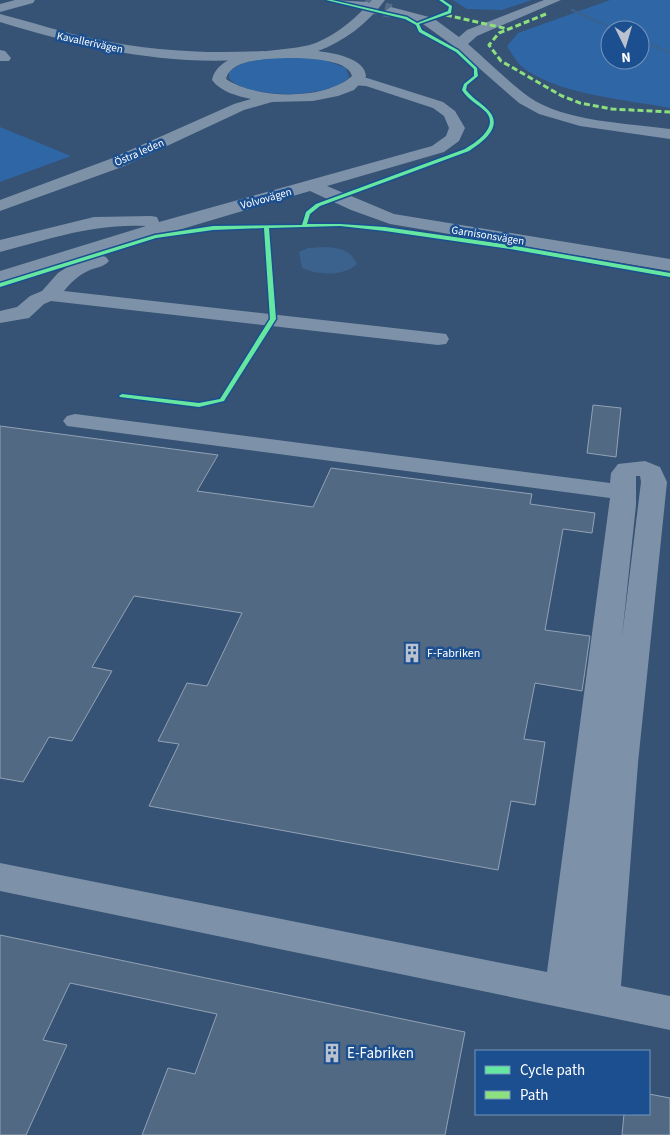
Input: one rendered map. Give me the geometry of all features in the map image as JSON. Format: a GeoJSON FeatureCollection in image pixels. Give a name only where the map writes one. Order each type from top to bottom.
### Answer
{"type":"FeatureCollection","features":[{"type":"Feature","properties":{"kind":"highway"},"geometry":{"type":"LineString","coordinates":[[294,54],[314,50],[327,43],[350,28],[379,0]]}},
{"type":"Feature","properties":{"kind":"highway"},"geometry":{"type":"LineString","coordinates":[[347,63],[324,56],[294,54],[263,55],[238,61],[222,77],[245,93],[278,98],[327,94],[350,86],[360,77],[359,72],[335,53],[338,48],[391,6]]}},
{"type":"Feature","properties":{"kind":"highway","name":"Östra leden"},"geometry":{"type":"LineString","coordinates":[[0,202],[136,149],[206,117],[226,102],[222,77]]}},
{"type":"Feature","properties":{"kind":"highway","name":"Östra leden"},"geometry":{"type":"LineString","coordinates":[[0,206],[116,163],[239,107],[278,98]]}},
{"type":"Feature","properties":{"kind":"street"},"geometry":{"type":"LineString","coordinates":[[0,8],[29,0]]}},
{"type":"Feature","properties":{"kind":"street"},"geometry":{"type":"LineString","coordinates":[[339,0],[364,5]]}},
{"type":"Feature","properties":{"kind":"street"},"geometry":{"type":"LineString","coordinates":[[460,44],[472,33],[555,0]]}},
{"type":"Feature","properties":{"kind":"street"},"geometry":{"type":"LineString","coordinates":[[391,6],[428,21],[460,44],[524,100],[544,111],[580,120],[670,134]]}},
{"type":"Feature","properties":{"kind":"street","name":"Kavallerivägen"},"geometry":{"type":"LineString","coordinates":[[0,18],[97,44],[182,56]]}},
{"type":"Feature","properties":{"kind":"street"},"geometry":{"type":"LineString","coordinates":[[182,56],[236,58],[263,55]]}},
{"type":"Feature","properties":{"kind":"street"},"geometry":{"type":"LineString","coordinates":[[182,56],[208,62],[222,77]]}},
{"type":"Feature","properties":{"kind":"street"},"geometry":{"type":"LineString","coordinates":[[356,82],[367,82],[402,94]]}},
{"type":"Feature","properties":{"kind":"street"},"geometry":{"type":"LineString","coordinates":[[327,94],[363,91],[402,94]]}},
{"type":"Feature","properties":{"kind":"street","name":"Volvovägen"},"geometry":{"type":"LineString","coordinates":[[0,277],[166,226],[438,150],[453,138],[457,128],[450,114],[438,105],[402,94]]}},
{"type":"Feature","properties":{"kind":"street","name":"Garnisonsvägen"},"geometry":{"type":"LineString","coordinates":[[312,185],[390,219],[670,265]]}},
{"type":"Feature","properties":{"kind":"street"},"geometry":{"type":"LineString","coordinates":[[0,317],[14,313],[22,314],[37,300],[49,295],[65,276],[82,266],[200,234],[205,229],[204,216]]}},
{"type":"Feature","properties":{"kind":"street"},"geometry":{"type":"LineString","coordinates":[[0,246],[54,232],[113,221],[139,219],[156,221],[166,226]]}},
{"type":"Feature","properties":{"kind":"street"},"geometry":{"type":"LineString","coordinates":[[76,299],[70,291],[82,266]]}},
{"type":"Feature","properties":{"kind":"street"},"geometry":{"type":"LineString","coordinates":[[49,295],[438,338]]}},
{"type":"Feature","properties":{"kind":"street"},"geometry":{"type":"LineString","coordinates":[[75,421],[623,492]]}},
{"type":"Feature","properties":{"kind":"street"},"geometry":{"type":"LineString","coordinates":[[564,991],[594,758],[623,492],[623,473],[627,469],[645,468],[661,473],[654,482],[622,762],[600,998]]}},
{"type":"Feature","properties":{"kind":"street"},"geometry":{"type":"LineString","coordinates":[[0,877],[670,1013]]}},
{"type":"Feature","properties":{"kind":"shaded area"},"geometry":{"type":"Polygon","coordinates":[[[453,0],[532,0],[502,10],[467,9],[453,0]]]}},
{"type":"Feature","properties":{"kind":"shaded area"},"geometry":{"type":"Polygon","coordinates":[[[610,0],[670,0],[670,108],[613,99],[551,83],[534,75],[520,65],[507,46],[518,33],[610,0]]]}},
{"type":"Feature","properties":{"kind":"shaded area"},"geometry":{"type":"Polygon","coordinates":[[[271,57],[320,58],[346,68],[349,77],[340,84],[325,90],[289,94],[253,90],[238,85],[229,78],[229,72],[239,65],[271,57]]]}},
{"type":"Feature","properties":{"kind":"shaded area"},"geometry":{"type":"Polygon","coordinates":[[[0,127],[71,156],[0,182],[0,127]]]}},
{"type":"Feature","properties":{"kind":"shaded area"},"geometry":{"type":"Polygon","coordinates":[[[324,247],[348,252],[357,264],[345,271],[330,274],[302,268],[299,252],[308,248],[324,247]]]}},
{"type":"Feature","properties":{"kind":"building"},"geometry":{"type":"Polygon","coordinates":[[[593,405],[621,408],[616,457],[587,453],[593,405]]]}},
{"type":"Feature","properties":{"kind":"building","name":"F-Fabriken"},"geometry":{"type":"Polygon","coordinates":[[[0,426],[218,455],[197,491],[313,507],[331,468],[532,494],[530,504],[595,513],[592,533],[563,529],[545,630],[590,636],[582,691],[535,683],[524,739],[545,742],[535,805],[511,801],[498,870],[149,806],[179,744],[158,741],[187,683],[207,686],[242,613],[134,596],[92,667],[112,671],[72,741],[49,737],[23,782],[0,778],[0,426]]]}},
{"type":"Feature","properties":{"kind":"building","name":"E-Fabriken"},"geometry":{"type":"Polygon","coordinates":[[[0,935],[465,1032],[445,1135],[142,1135],[168,1068],[195,1074],[217,1014],[70,983],[43,1040],[67,1045],[26,1135],[0,1135],[0,935]]]}},
{"type":"Feature","properties":{"kind":"building"},"geometry":{"type":"Polygon","coordinates":[[[650,1094],[670,1098],[670,1135],[622,1135],[624,1115],[650,1115],[650,1094]]]}},
{"type":"Feature","properties":{"kind":"waterway"},"geometry":{"type":"LineString","coordinates":[[572,10],[600,22]]}},
{"type":"Feature","properties":{"kind":"waterway"},"geometry":{"type":"LineString","coordinates":[[650,44],[670,53]]}},
{"type":"Feature","properties":{"kind":"tunnel"},"geometry":{"type":"LineString","coordinates":[[364,5],[391,11]]}},
{"type":"Feature","properties":{"kind":"marked path"},"geometry":{"type":"LineString","coordinates":[[546,14],[499,33],[489,45],[501,61],[562,96],[580,103],[612,109],[670,112]]}},
{"type":"Feature","properties":{"kind":"marked path"},"geometry":{"type":"LineString","coordinates":[[446,15],[508,29]]}},
{"type":"Feature","properties":{"kind":"cycle path"},"geometry":{"type":"LineString","coordinates":[[328,0],[406,18],[417,24]]}},
{"type":"Feature","properties":{"kind":"cycle path"},"geometry":{"type":"LineString","coordinates":[[304,226],[308,213],[318,205],[467,150],[483,139],[491,128],[491,117],[487,111],[464,90],[465,85],[476,76],[476,69],[457,51],[420,31],[417,24],[450,12],[451,7],[441,0]]}},
{"type":"Feature","properties":{"kind":"cycle path"},"geometry":{"type":"LineString","coordinates":[[0,285],[155,237],[213,228],[340,225],[385,229],[510,247],[670,275]]}},
{"type":"Feature","properties":{"kind":"cycle path"},"geometry":{"type":"LineString","coordinates":[[122,396],[199,405],[222,400],[273,319],[266,227]]}},
{"type":"Feature","properties":{"kind":"place","name":"F-Fabriken"},"geometry":{"type":"Point","coordinates":[412,653]}},
{"type":"Feature","properties":{"kind":"place","name":"E-Fabriken"},"geometry":{"type":"Point","coordinates":[332,1053]}}]}
